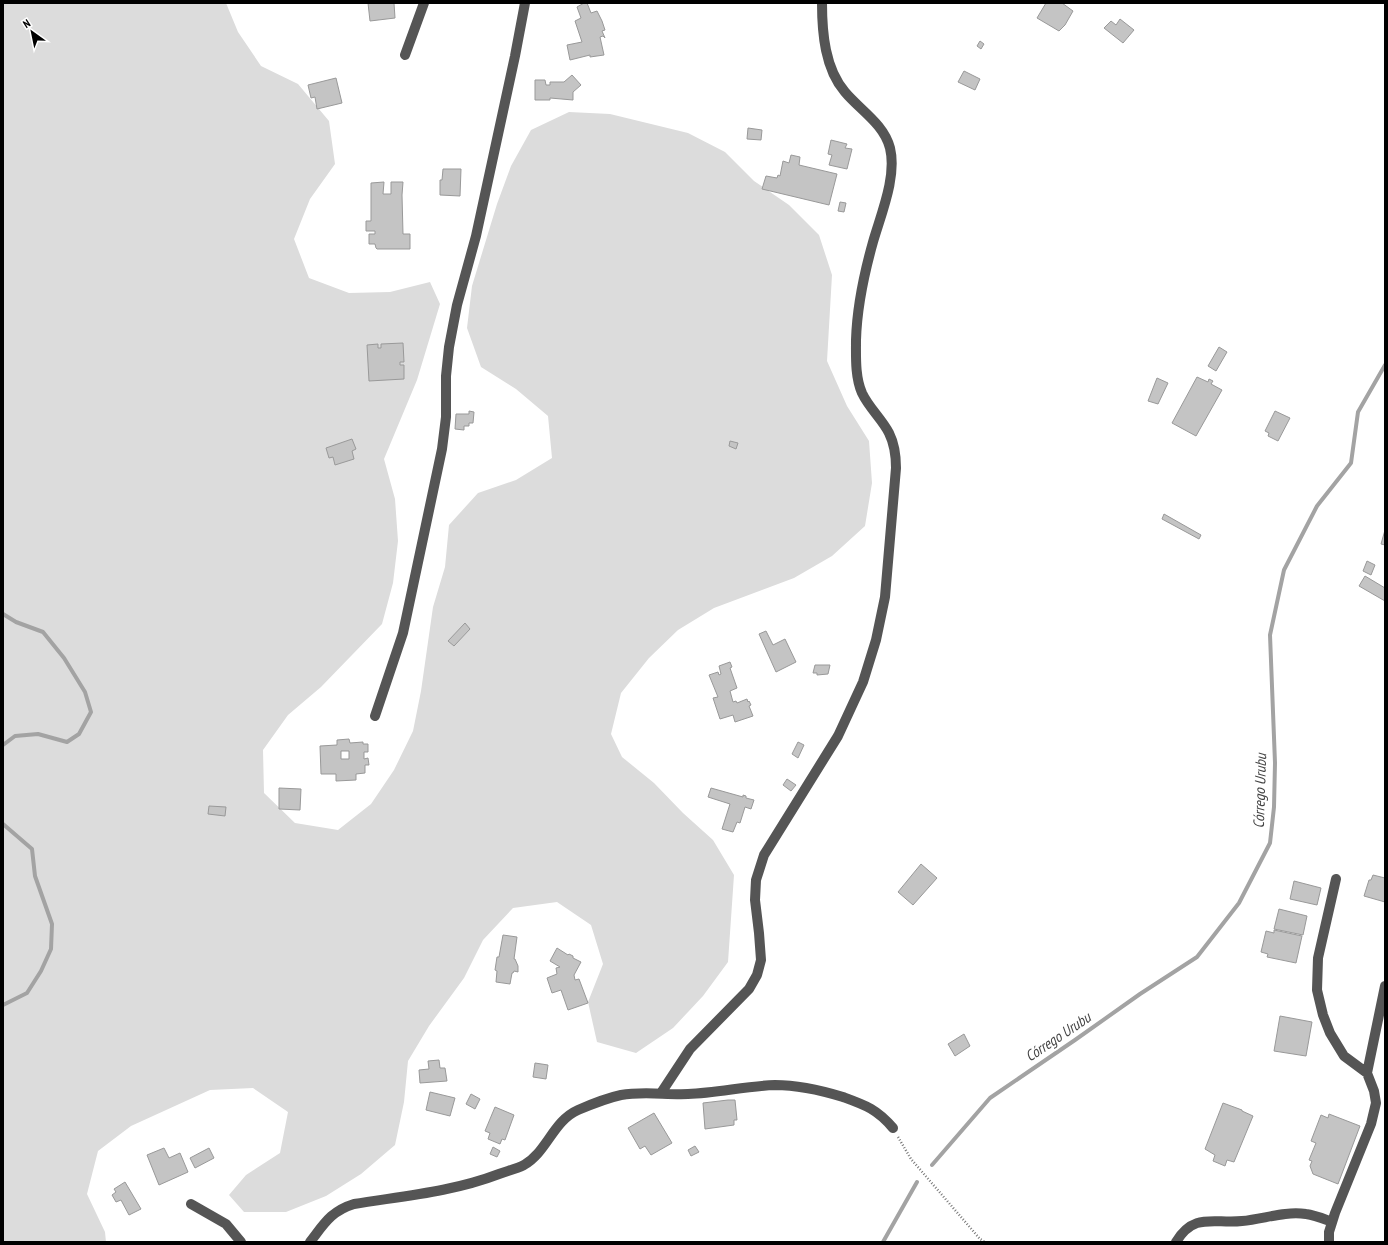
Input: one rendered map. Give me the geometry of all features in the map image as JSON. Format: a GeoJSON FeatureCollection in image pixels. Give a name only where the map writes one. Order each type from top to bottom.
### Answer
{"type":"FeatureCollection","features":[{"type":"Feature","properties":{"kind":"street"},"geometry":{"type":"LineString","coordinates":[[405,55],[424,3]]}},
{"type":"Feature","properties":{"kind":"street"},"geometry":{"type":"LineString","coordinates":[[375,716],[403,633],[442,449],[446,417],[448,347],[457,305],[476,236],[525,3]]}},
{"type":"Feature","properties":{"kind":"street"},"geometry":{"type":"LineString","coordinates":[[662,1093],[690,1049],[749,989],[757,976],[761,960],[755,900],[756,880],[764,855],[838,736],[863,682],[876,640],[885,597],[896,468],[896,452],[889,432],[866,401],[861,391],[857,375],[856,339],[860,291],[889,189],[892,160],[890,147],[884,136],[870,116],[845,92],[833,73],[825,43],[822,3]]}},
{"type":"Feature","properties":{"kind":"street"},"geometry":{"type":"LineString","coordinates":[[1329,1242],[1329,1232],[1332,1222],[1371,1124],[1376,1103],[1374,1091],[1367,1074],[1344,1056],[1330,1033],[1323,1016],[1317,990],[1318,958],[1336,879]]}},
{"type":"Feature","properties":{"kind":"street"},"geometry":{"type":"LineString","coordinates":[[1367,1074],[1385,986]]}},
{"type":"Feature","properties":{"kind":"street"},"geometry":{"type":"LineString","coordinates":[[310,1242],[326,1221],[336,1211],[345,1207],[354,1204],[438,1191],[479,1182],[524,1165],[537,1155],[556,1128],[566,1117],[577,1110],[622,1095],[662,1093],[687,1094],[774,1085],[797,1086],[828,1093],[859,1103],[874,1110],[885,1118],[893,1128]]}},
{"type":"Feature","properties":{"kind":"street"},"geometry":{"type":"LineString","coordinates":[[191,1204],[226,1224],[241,1242]]}},
{"type":"Feature","properties":{"kind":"street"},"geometry":{"type":"LineString","coordinates":[[1176,1242],[1181,1234],[1197,1223],[1213,1220],[1242,1221],[1282,1214],[1307,1214],[1332,1222]]}},
{"type":"Feature","properties":{"kind":"path"},"geometry":{"type":"LineString","coordinates":[[893,1128],[911,1159],[980,1239],[985,1242]]}},
{"type":"Feature","properties":{"kind":"shaded area"},"geometry":{"type":"Polygon","coordinates":[[[3,3],[226,3],[238,32],[261,66],[298,84],[329,121],[335,164],[310,199],[294,239],[309,278],[349,293],[390,292],[430,282],[440,304],[417,380],[384,459],[395,499],[398,541],[393,583],[382,624],[321,687],[288,715],[263,750],[264,793],[295,823],[338,830],[371,804],[394,770],[413,731],[421,691],[433,607],[445,567],[449,525],[478,493],[516,480],[552,458],[548,416],[516,389],[481,367],[467,328],[472,286],[497,204],[511,166],[531,130],[569,112],[610,114],[688,133],[725,152],[754,181],[789,205],[819,235],[832,275],[827,361],[847,406],[869,441],[872,483],[865,526],[832,556],[794,578],[714,608],[678,630],[649,658],[621,693],[611,734],[622,757],[654,783],[683,813],[713,840],[734,875],[728,962],[703,996],[673,1028],[636,1053],[597,1042],[588,1002],[603,964],[591,925],[557,902],[513,908],[483,940],[464,978],[429,1026],[408,1061],[404,1102],[395,1145],[361,1174],[326,1196],[286,1212],[244,1212],[229,1195],[246,1175],[280,1153],[288,1112],[253,1088],[210,1090],[131,1126],[98,1151],[87,1194],[105,1232],[106,1242],[3,1242],[3,3]]]}},
{"type":"Feature","properties":{"kind":"building"},"geometry":{"type":"Polygon","coordinates":[[[368,3],[394,3],[395,18],[370,21],[368,3]]]}},
{"type":"Feature","properties":{"kind":"building"},"geometry":{"type":"Polygon","coordinates":[[[587,3],[591,13],[597,11],[602,21],[605,30],[602,31],[605,38],[603,36],[600,37],[604,55],[590,57],[590,55],[570,60],[567,45],[582,42],[575,21],[581,18],[577,7],[587,3]]]}},
{"type":"Feature","properties":{"kind":"building"},"geometry":{"type":"Polygon","coordinates":[[[1046,3],[1062,3],[1073,11],[1065,25],[1059,31],[1037,18],[1046,3]]]}},
{"type":"Feature","properties":{"kind":"building"},"geometry":{"type":"Polygon","coordinates":[[[1120,19],[1134,30],[1123,43],[1104,28],[1111,21],[1116,25],[1120,19]]]}},
{"type":"Feature","properties":{"kind":"building"},"geometry":{"type":"Polygon","coordinates":[[[980,41],[984,44],[981,49],[977,46],[980,41]]]}},
{"type":"Feature","properties":{"kind":"building"},"geometry":{"type":"Polygon","coordinates":[[[964,71],[980,79],[975,90],[958,82],[964,71]]]}},
{"type":"Feature","properties":{"kind":"building"},"geometry":{"type":"Polygon","coordinates":[[[572,75],[581,85],[573,92],[573,100],[550,98],[550,100],[535,100],[535,80],[545,80],[546,85],[550,85],[550,82],[564,82],[572,75]]]}},
{"type":"Feature","properties":{"kind":"building"},"geometry":{"type":"Polygon","coordinates":[[[336,78],[342,103],[317,109],[315,97],[311,98],[308,85],[336,78]]]}},
{"type":"Feature","properties":{"kind":"building"},"geometry":{"type":"Polygon","coordinates":[[[748,128],[762,130],[761,140],[747,139],[748,128]]]}},
{"type":"Feature","properties":{"kind":"building"},"geometry":{"type":"Polygon","coordinates":[[[831,140],[847,144],[845,148],[852,149],[847,169],[829,165],[832,155],[828,154],[831,140]]]}},
{"type":"Feature","properties":{"kind":"building"},"geometry":{"type":"Polygon","coordinates":[[[791,155],[800,157],[799,165],[837,174],[829,205],[762,189],[766,176],[777,178],[778,175],[780,176],[783,161],[789,163],[791,155]]]}},
{"type":"Feature","properties":{"kind":"building"},"geometry":{"type":"Polygon","coordinates":[[[443,169],[461,169],[460,196],[440,195],[440,180],[442,180],[443,169]]]}},
{"type":"Feature","properties":{"kind":"building"},"geometry":{"type":"Polygon","coordinates":[[[384,182],[383,194],[391,194],[391,182],[403,182],[403,234],[410,234],[410,249],[377,249],[375,244],[369,244],[369,234],[375,234],[375,231],[366,231],[366,221],[371,221],[371,183],[384,182]]]}},
{"type":"Feature","properties":{"kind":"building"},"geometry":{"type":"Polygon","coordinates":[[[840,202],[846,203],[844,212],[838,211],[840,202]]]}},
{"type":"Feature","properties":{"kind":"building"},"geometry":{"type":"Polygon","coordinates":[[[403,343],[404,362],[400,362],[400,365],[404,365],[404,379],[369,381],[367,345],[378,344],[378,348],[381,348],[381,344],[403,343]]]}},
{"type":"Feature","properties":{"kind":"building"},"geometry":{"type":"Polygon","coordinates":[[[1219,347],[1227,352],[1216,371],[1208,366],[1219,347]]]}},
{"type":"Feature","properties":{"kind":"building"},"geometry":{"type":"Polygon","coordinates":[[[1197,377],[1208,382],[1209,379],[1213,381],[1211,384],[1222,390],[1196,436],[1172,423],[1197,377]]]}},
{"type":"Feature","properties":{"kind":"building"},"geometry":{"type":"Polygon","coordinates":[[[1157,378],[1168,383],[1158,404],[1148,401],[1157,378]]]}},
{"type":"Feature","properties":{"kind":"building"},"geometry":{"type":"Polygon","coordinates":[[[469,411],[474,412],[473,423],[469,423],[469,426],[464,426],[464,430],[455,429],[456,414],[469,414],[469,411]]]}},
{"type":"Feature","properties":{"kind":"building"},"geometry":{"type":"Polygon","coordinates":[[[1275,411],[1290,418],[1278,441],[1268,436],[1269,433],[1265,431],[1275,411]]]}},
{"type":"Feature","properties":{"kind":"building"},"geometry":{"type":"Polygon","coordinates":[[[352,439],[356,449],[352,451],[354,459],[335,465],[333,457],[329,458],[326,448],[352,439]]]}},
{"type":"Feature","properties":{"kind":"building"},"geometry":{"type":"Polygon","coordinates":[[[730,441],[738,443],[736,449],[729,446],[730,441]]]}},
{"type":"Feature","properties":{"kind":"building"},"geometry":{"type":"Polygon","coordinates":[[[1164,514],[1201,535],[1199,539],[1162,519],[1164,514]]]}},
{"type":"Feature","properties":{"kind":"building"},"geometry":{"type":"Polygon","coordinates":[[[1385,530],[1385,545],[1381,544],[1385,530]]]}},
{"type":"Feature","properties":{"kind":"building"},"geometry":{"type":"Polygon","coordinates":[[[1367,561],[1375,565],[1371,575],[1363,571],[1367,561]]]}},
{"type":"Feature","properties":{"kind":"building"},"geometry":{"type":"Polygon","coordinates":[[[1365,576],[1385,588],[1385,601],[1359,586],[1365,576]]]}},
{"type":"Feature","properties":{"kind":"building"},"geometry":{"type":"Polygon","coordinates":[[[465,623],[470,629],[454,646],[448,641],[465,623]]]}},
{"type":"Feature","properties":{"kind":"building"},"geometry":{"type":"Polygon","coordinates":[[[766,631],[773,645],[785,639],[796,662],[776,672],[759,634],[766,631]]]}},
{"type":"Feature","properties":{"kind":"building"},"geometry":{"type":"Polygon","coordinates":[[[730,662],[732,667],[730,668],[737,688],[730,691],[733,702],[736,701],[737,703],[747,699],[751,705],[749,706],[753,716],[735,722],[733,715],[720,719],[713,698],[718,697],[709,675],[718,672],[719,675],[721,674],[719,666],[730,662]]]}},
{"type":"Feature","properties":{"kind":"building"},"geometry":{"type":"Polygon","coordinates":[[[815,665],[830,665],[828,674],[817,675],[817,673],[813,673],[815,665]]]}},
{"type":"Feature","properties":{"kind":"building"},"geometry":{"type":"Polygon","coordinates":[[[349,739],[350,743],[363,742],[363,744],[368,744],[368,752],[364,752],[364,759],[368,758],[369,765],[365,765],[365,773],[356,774],[356,780],[336,781],[336,774],[321,774],[320,746],[337,745],[337,740],[349,739]],[[341,751],[341,759],[349,759],[349,751],[341,751]]]}},
{"type":"Feature","properties":{"kind":"building"},"geometry":{"type":"Polygon","coordinates":[[[798,742],[804,745],[798,758],[792,754],[798,742]]]}},
{"type":"Feature","properties":{"kind":"building"},"geometry":{"type":"Polygon","coordinates":[[[787,779],[796,785],[791,791],[783,785],[787,779]]]}},
{"type":"Feature","properties":{"kind":"building"},"geometry":{"type":"Polygon","coordinates":[[[279,788],[301,789],[300,810],[279,809],[279,788]]]}},
{"type":"Feature","properties":{"kind":"building"},"geometry":{"type":"Polygon","coordinates":[[[711,788],[743,797],[743,795],[746,796],[746,798],[754,800],[751,809],[745,807],[740,823],[737,822],[733,832],[722,829],[730,804],[708,797],[711,788]]]}},
{"type":"Feature","properties":{"kind":"building"},"geometry":{"type":"Polygon","coordinates":[[[209,806],[226,807],[225,816],[208,814],[209,806]]]}},
{"type":"Feature","properties":{"kind":"building"},"geometry":{"type":"Polygon","coordinates":[[[921,864],[937,878],[913,905],[898,892],[921,864]]]}},
{"type":"Feature","properties":{"kind":"building"},"geometry":{"type":"Polygon","coordinates":[[[1373,875],[1385,878],[1385,902],[1364,896],[1369,880],[1371,880],[1373,875]]]}},
{"type":"Feature","properties":{"kind":"building"},"geometry":{"type":"Polygon","coordinates":[[[1294,881],[1321,888],[1317,905],[1290,899],[1294,881]]]}},
{"type":"Feature","properties":{"kind":"building"},"geometry":{"type":"Polygon","coordinates":[[[1279,909],[1307,916],[1303,935],[1274,929],[1279,909]]]}},
{"type":"Feature","properties":{"kind":"building"},"geometry":{"type":"Polygon","coordinates":[[[1274,930],[1302,936],[1296,963],[1267,957],[1268,954],[1261,952],[1266,931],[1274,933],[1274,930]]]}},
{"type":"Feature","properties":{"kind":"building"},"geometry":{"type":"Polygon","coordinates":[[[503,935],[517,937],[514,959],[518,966],[518,972],[514,971],[512,973],[510,984],[496,982],[497,971],[495,970],[503,935]]]}},
{"type":"Feature","properties":{"kind":"building"},"geometry":{"type":"Polygon","coordinates":[[[557,948],[581,962],[574,975],[575,980],[579,979],[588,1003],[568,1010],[561,990],[552,993],[547,978],[557,974],[556,968],[560,967],[550,961],[557,948]]]}},
{"type":"Feature","properties":{"kind":"building"},"geometry":{"type":"Polygon","coordinates":[[[1280,1016],[1312,1022],[1306,1056],[1274,1051],[1280,1016]]]}},
{"type":"Feature","properties":{"kind":"building"},"geometry":{"type":"Polygon","coordinates":[[[964,1034],[970,1046],[955,1056],[948,1044],[964,1034]]]}},
{"type":"Feature","properties":{"kind":"building"},"geometry":{"type":"Polygon","coordinates":[[[439,1060],[440,1068],[445,1068],[447,1081],[420,1083],[419,1070],[429,1069],[428,1061],[439,1060]]]}},
{"type":"Feature","properties":{"kind":"building"},"geometry":{"type":"Polygon","coordinates":[[[535,1063],[548,1065],[546,1079],[533,1077],[535,1063]]]}},
{"type":"Feature","properties":{"kind":"building"},"geometry":{"type":"Polygon","coordinates":[[[430,1092],[455,1098],[450,1116],[426,1110],[430,1092]]]}},
{"type":"Feature","properties":{"kind":"building"},"geometry":{"type":"Polygon","coordinates":[[[471,1094],[480,1099],[475,1109],[466,1104],[471,1094]]]}},
{"type":"Feature","properties":{"kind":"building"},"geometry":{"type":"Polygon","coordinates":[[[735,1100],[737,1120],[734,1120],[734,1125],[705,1129],[703,1103],[735,1100]]]}},
{"type":"Feature","properties":{"kind":"building"},"geometry":{"type":"Polygon","coordinates":[[[1223,1103],[1253,1116],[1234,1162],[1227,1160],[1225,1166],[1213,1161],[1215,1155],[1205,1149],[1223,1103]]]}},
{"type":"Feature","properties":{"kind":"building"},"geometry":{"type":"Polygon","coordinates":[[[495,1107],[514,1115],[505,1140],[502,1139],[500,1144],[488,1139],[490,1133],[485,1131],[495,1107]]]}},
{"type":"Feature","properties":{"kind":"building"},"geometry":{"type":"Polygon","coordinates":[[[654,1113],[672,1143],[651,1155],[645,1146],[640,1149],[628,1128],[654,1113]]]}},
{"type":"Feature","properties":{"kind":"building"},"geometry":{"type":"Polygon","coordinates":[[[1329,1114],[1360,1126],[1338,1184],[1313,1174],[1310,1166],[1312,1161],[1309,1160],[1316,1143],[1311,1141],[1321,1115],[1328,1118],[1329,1114]]]}},
{"type":"Feature","properties":{"kind":"building"},"geometry":{"type":"Polygon","coordinates":[[[695,1146],[699,1152],[691,1156],[688,1150],[695,1146]]]}},
{"type":"Feature","properties":{"kind":"building"},"geometry":{"type":"Polygon","coordinates":[[[493,1147],[500,1151],[497,1157],[490,1154],[493,1147]]]}},
{"type":"Feature","properties":{"kind":"building"},"geometry":{"type":"Polygon","coordinates":[[[164,1148],[169,1158],[180,1153],[188,1172],[159,1185],[147,1155],[164,1148]]]}},
{"type":"Feature","properties":{"kind":"building"},"geometry":{"type":"Polygon","coordinates":[[[209,1148],[214,1158],[195,1168],[190,1158],[209,1148]]]}},
{"type":"Feature","properties":{"kind":"building"},"geometry":{"type":"Polygon","coordinates":[[[125,1182],[141,1209],[129,1215],[121,1200],[116,1202],[112,1195],[116,1192],[114,1189],[125,1182]]]}},
{"type":"Feature","properties":{"kind":"waterway","name":"Córrego Urubu"},"geometry":{"type":"LineString","coordinates":[[932,1165],[990,1098],[1140,994],[1197,957],[1239,903],[1270,843],[1274,807],[1275,763],[1270,635],[1284,570],[1317,506],[1351,463],[1358,412],[1385,365]]}},
{"type":"Feature","properties":{"kind":"waterway","name":"Córrego Urubu"},"geometry":{"type":"LineString","coordinates":[[3,614],[16,622],[43,632],[64,658],[85,692],[91,712],[79,734],[67,742],[38,734],[15,736],[3,745]]}},
{"type":"Feature","properties":{"kind":"waterway","name":"Córrego Urubu"},"geometry":{"type":"LineString","coordinates":[[3,824],[32,849],[35,876],[52,924],[51,949],[41,971],[27,993],[3,1005]]}},
{"type":"Feature","properties":{"kind":"waterway","name":"Córrego Urubu"},"geometry":{"type":"LineString","coordinates":[[883,1242],[917,1182]]}}]}
